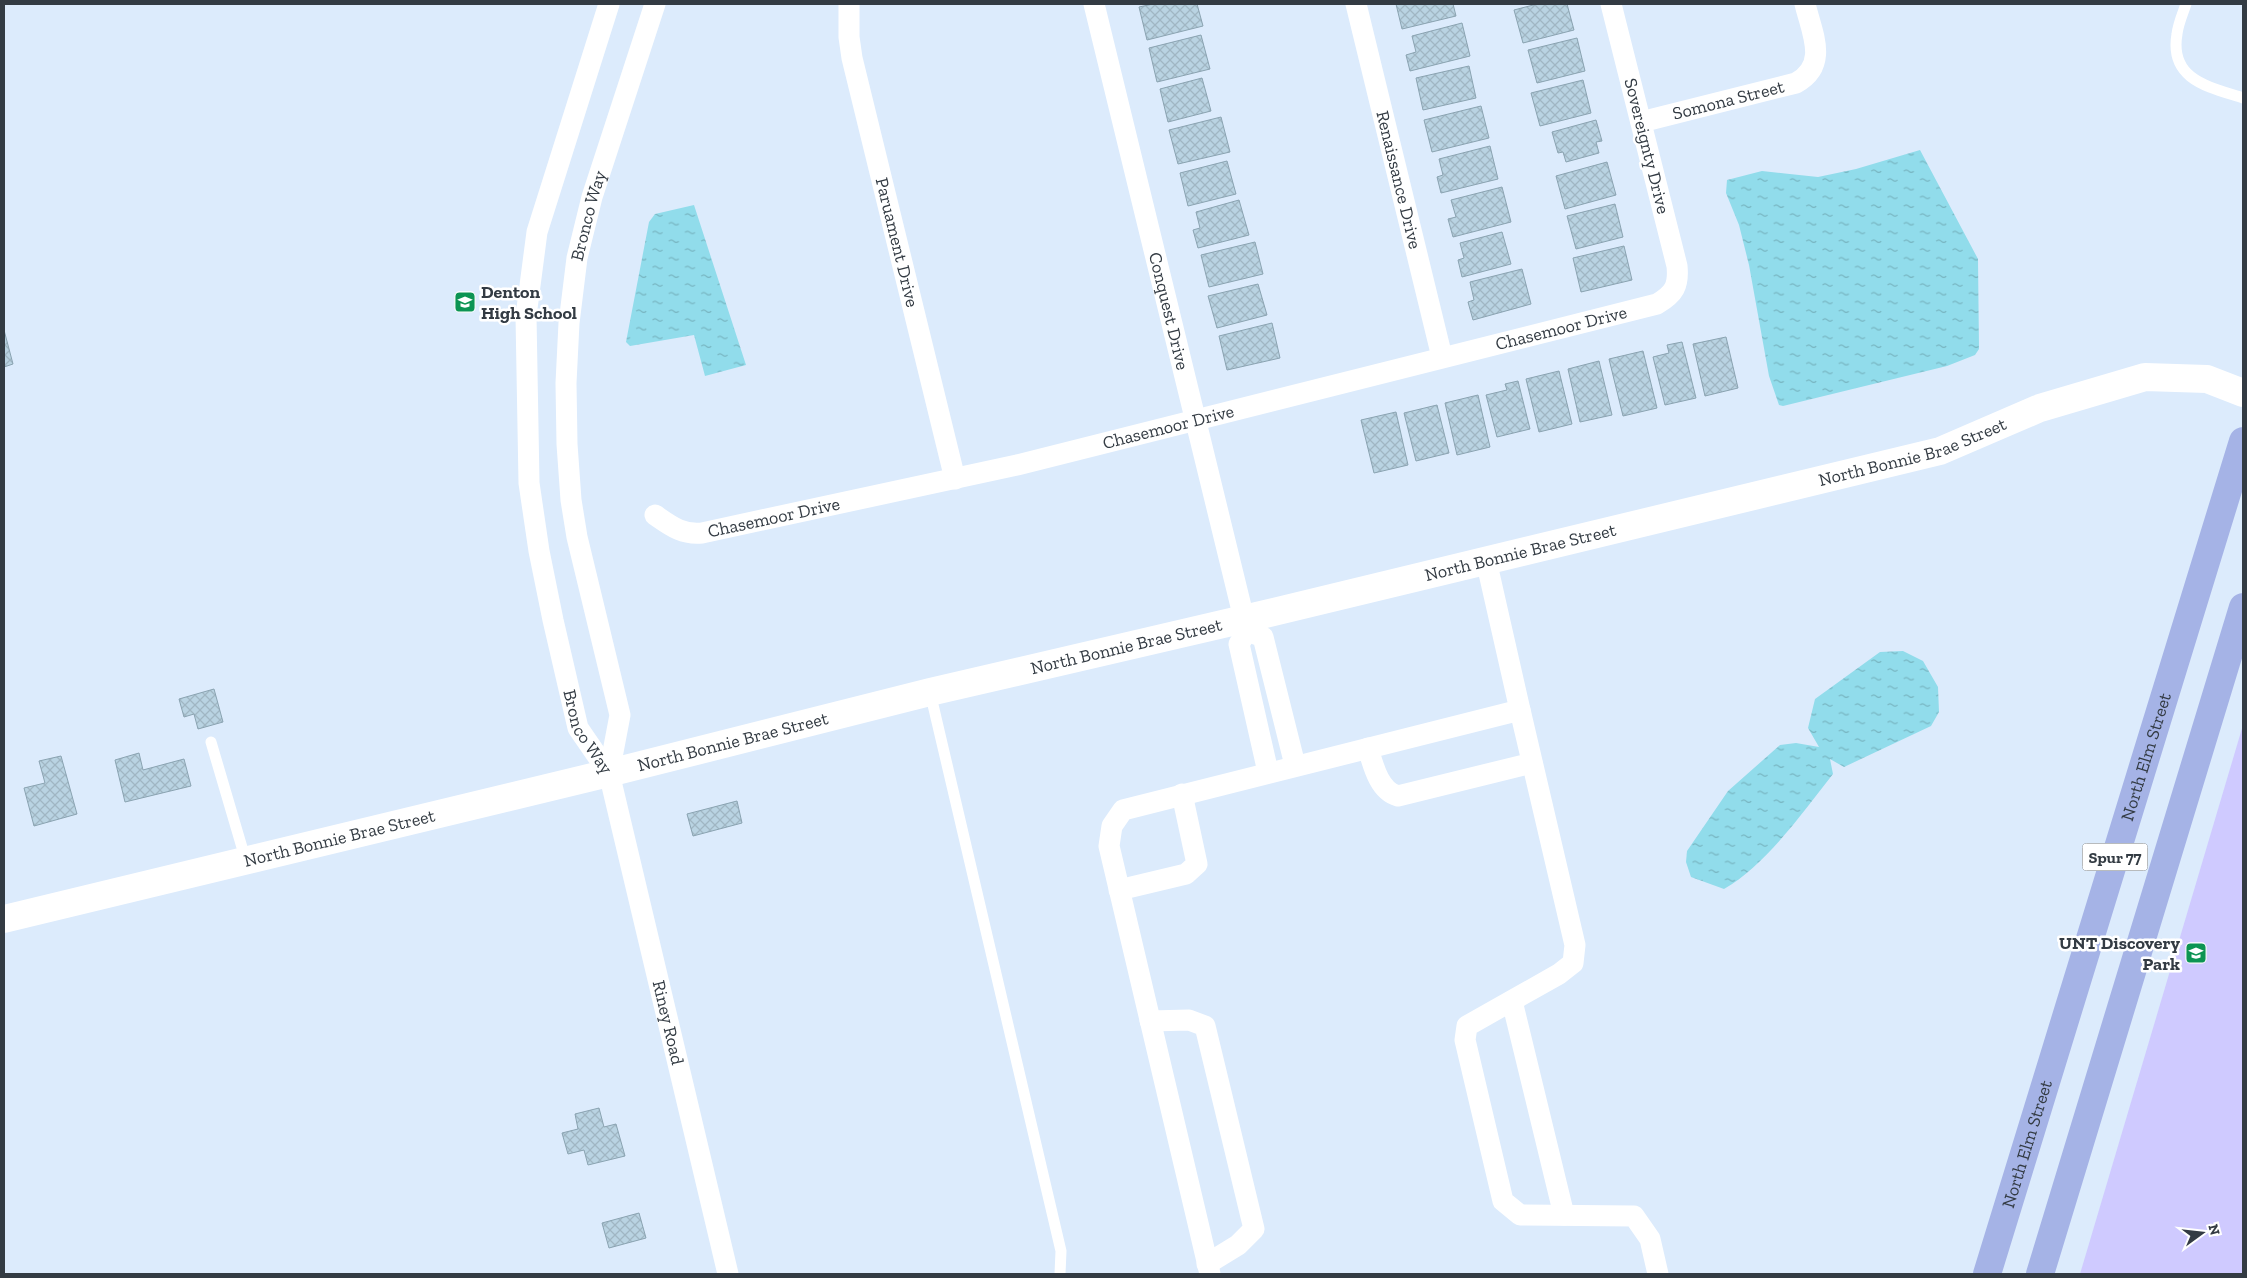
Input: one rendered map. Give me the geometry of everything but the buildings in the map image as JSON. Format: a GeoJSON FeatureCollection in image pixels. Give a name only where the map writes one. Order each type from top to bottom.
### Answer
{"type":"FeatureCollection","features":[{"type":"Feature","properties":{"kind":"main road","name":"North Bonnie Brae Street"},"geometry":{"type":"LineString","coordinates":[[4,919],[609,773],[930,692],[1246,625],[1486,560],[1940,451],[2040,408],[2145,377],[2207,379],[2243,393]]}},
{"type":"Feature","properties":{"kind":"main road","name":"North Elm Street"},"geometry":{"type":"LineString","coordinates":[[1988,1274],[2243,440]]}},
{"type":"Feature","properties":{"kind":"main road","name":"Spur 77"},"geometry":{"type":"LineString","coordinates":[[2040,1274],[2243,607]]}},
{"type":"Feature","properties":{"kind":"street","name":"Bronco Way"},"geometry":{"type":"LineString","coordinates":[[609,4],[537,232],[526,326],[529,482],[540,551],[553,620],[578,728],[609,773]]}},
{"type":"Feature","properties":{"kind":"street","name":"Bronco Way"},"geometry":{"type":"LineString","coordinates":[[609,773],[620,715],[577,537],[571,500],[566,392],[569,323],[577,258],[592,197],[655,4]]}},
{"type":"Feature","properties":{"kind":"street","name":"Paruament Drive"},"geometry":{"type":"LineString","coordinates":[[848,4],[852,58],[955,479]]}},
{"type":"Feature","properties":{"kind":"street","name":"Conquest Drive"},"geometry":{"type":"LineString","coordinates":[[1094,4],[1246,625]]}},
{"type":"Feature","properties":{"kind":"street","name":"Renaissance Drive"},"geometry":{"type":"LineString","coordinates":[[1356,4],[1442,357]]}},
{"type":"Feature","properties":{"kind":"street","name":"Sovereignty Drive"},"geometry":{"type":"LineString","coordinates":[[1611,4],[1677,266],[1676,288]]}},
{"type":"Feature","properties":{"kind":"street","name":"Somona Street"},"geometry":{"type":"LineString","coordinates":[[1641,122],[1796,83],[1805,78],[1812,70],[1816,60],[1816,50],[1805,4]]}},
{"type":"Feature","properties":{"kind":"street","name":"Chasemoor Drive"},"geometry":{"type":"LineString","coordinates":[[655,515],[681,532],[691,534],[702,533],[955,479],[1657,304],[1670,296],[1676,288]]}},
{"type":"Feature","properties":{"kind":"street"},"geometry":{"type":"LineString","coordinates":[[1486,560],[1575,945],[1573,963],[1559,974],[1467,1026],[1466,1040],[1503,1201],[1520,1215],[1634,1216],[1650,1239],[1658,1274]]}},
{"type":"Feature","properties":{"kind":"street"},"geometry":{"type":"LineString","coordinates":[[1268,772],[1240,644],[1246,625],[1263,637],[1295,765]]}},
{"type":"Feature","properties":{"kind":"street"},"geometry":{"type":"LineString","coordinates":[[1150,1021],[1189,1020],[1205,1026],[1252,1219],[1254,1229],[1209,1269],[1150,1021],[1119,890],[1109,846],[1112,826],[1123,810],[1295,765],[1520,710]]}},
{"type":"Feature","properties":{"kind":"street"},"geometry":{"type":"LineString","coordinates":[[1368,748],[1375,773],[1391,794],[1398,796],[1532,763]]}},
{"type":"Feature","properties":{"kind":"street","name":"Riney Road"},"geometry":{"type":"LineString","coordinates":[[609,773],[728,1274]]}},
{"type":"Feature","properties":{"kind":"street"},"geometry":{"type":"LineString","coordinates":[[1119,890],[1186,874],[1197,864],[1182,794]]}},
{"type":"Feature","properties":{"kind":"street"},"geometry":{"type":"LineString","coordinates":[[1512,1001],[1564,1215]]}},
{"type":"Feature","properties":{"kind":"lane"},"geometry":{"type":"LineString","coordinates":[[2186,4],[2176,34],[2177,54],[2184,73],[2203,86],[2243,98]]}},
{"type":"Feature","properties":{"kind":"lane"},"geometry":{"type":"LineString","coordinates":[[930,692],[1061,1251],[1060,1274]]}},
{"type":"Feature","properties":{"kind":"lane"},"geometry":{"type":"LineString","coordinates":[[211,742],[246,861]]}},
{"type":"Feature","properties":{"kind":"shaded area","name":"UNT Discovery Park"},"geometry":{"type":"Polygon","coordinates":[[[2243,725],[2243,1274],[2080,1274],[2243,725]]]}},
{"type":"Feature","properties":{"kind":"water"},"geometry":{"type":"Polygon","coordinates":[[[1920,150],[1978,259],[1979,349],[1975,355],[1947,366],[1783,406],[1779,405],[1769,376],[1749,265],[1739,225],[1726,193],[1727,180],[1762,171],[1818,177],[1856,169],[1920,150]]]}},
{"type":"Feature","properties":{"kind":"water"},"geometry":{"type":"Polygon","coordinates":[[[694,205],[746,365],[705,376],[694,335],[630,346],[626,342],[649,222],[655,214],[694,205]]]}},
{"type":"Feature","properties":{"kind":"water"},"geometry":{"type":"Polygon","coordinates":[[[1903,651],[1923,661],[1938,687],[1939,712],[1931,726],[1844,767],[1830,759],[1833,774],[1783,837],[1740,879],[1724,889],[1691,877],[1686,862],[1687,851],[1728,791],[1780,745],[1796,743],[1819,747],[1808,728],[1815,699],[1880,652],[1903,651]]]}},
{"type":"Feature","properties":{"kind":"place","name":"Denton High School"},"geometry":{"type":"Point","coordinates":[465,302]}},
{"type":"Feature","properties":{"kind":"place","name":"UNT Discovery Park"},"geometry":{"type":"Point","coordinates":[2196,953]}}]}
